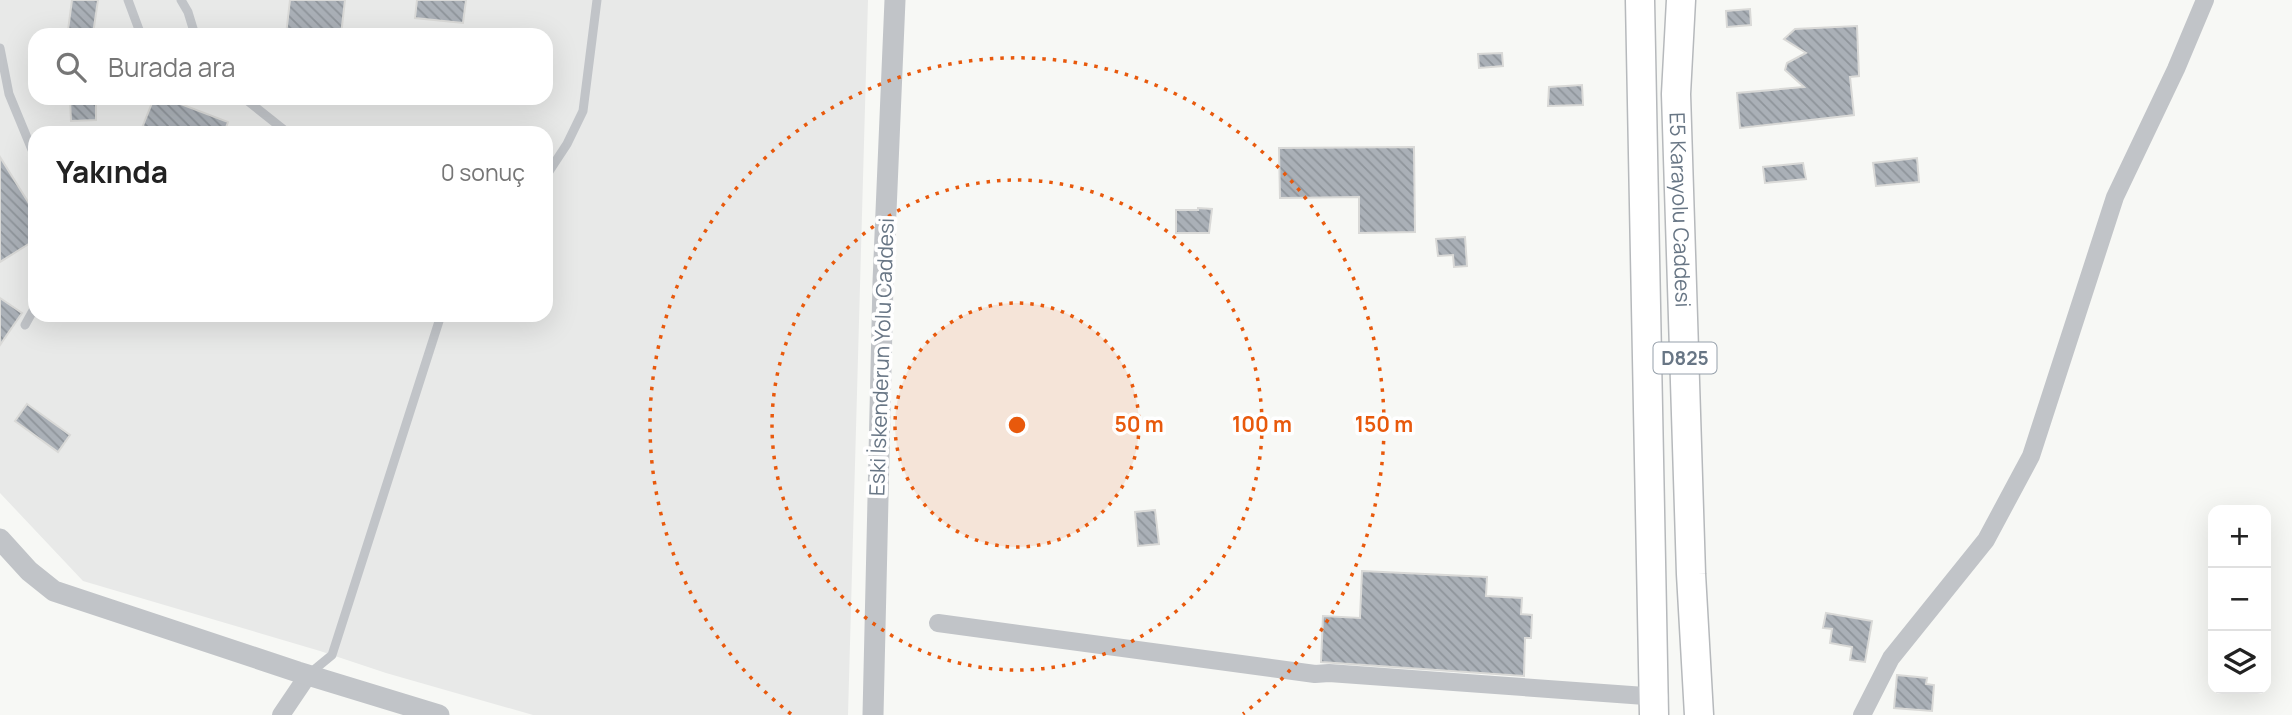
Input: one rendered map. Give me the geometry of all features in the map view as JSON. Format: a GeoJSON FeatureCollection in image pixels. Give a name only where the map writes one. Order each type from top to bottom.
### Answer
{"type":"FeatureCollection","features":[{"type":"Feature","properties":{"kind":"highway","name":"E5 Karayolu Caddesi"},"geometry":{"type":"LineString","coordinates":[[1640,0],[1656,703]]}},
{"type":"Feature","properties":{"kind":"highway","name":"E5 Karayolu Caddesi"},"geometry":{"type":"LineString","coordinates":[[1681,0],[1676,94],[1691,560],[1699,715]]}},
{"type":"Feature","properties":{"kind":"street","name":"Eski İskenderun Yolu Caddesi"},"geometry":{"type":"LineString","coordinates":[[873,715],[883,282],[895,0]]}},
{"type":"Feature","properties":{"kind":"street"},"geometry":{"type":"LineString","coordinates":[[1862,715],[1891,658],[1986,540],[2031,456],[2115,197],[2176,69],[2205,0]]}},
{"type":"Feature","properties":{"kind":"street"},"geometry":{"type":"LineString","coordinates":[[0,539],[29,571],[54,592],[439,715]]}},
{"type":"Feature","properties":{"kind":"street"},"geometry":{"type":"LineString","coordinates":[[938,623],[1315,674],[1329,673],[1656,703]]}},
{"type":"Feature","properties":{"kind":"street"},"geometry":{"type":"LineString","coordinates":[[281,715],[307,675]]}},
{"type":"Feature","properties":{"kind":"lane"},"geometry":{"type":"LineString","coordinates":[[128,0],[138,28]]}},
{"type":"Feature","properties":{"kind":"lane"},"geometry":{"type":"LineString","coordinates":[[181,0],[193,28]]}},
{"type":"Feature","properties":{"kind":"lane"},"geometry":{"type":"LineString","coordinates":[[553,165],[583,111],[597,0]]}},
{"type":"Feature","properties":{"kind":"lane"},"geometry":{"type":"LineString","coordinates":[[0,48],[9,94],[28,140]]}},
{"type":"Feature","properties":{"kind":"lane"},"geometry":{"type":"LineString","coordinates":[[253,105],[279,126]]}},
{"type":"Feature","properties":{"kind":"lane"},"geometry":{"type":"LineString","coordinates":[[25,326],[28,320]]}},
{"type":"Feature","properties":{"kind":"lane"},"geometry":{"type":"LineString","coordinates":[[307,675],[332,655],[438,322]]}},
{"type":"Feature","properties":{"kind":"shaded area"},"geometry":{"type":"Polygon","coordinates":[[[0,0],[868,0],[848,715],[533,715],[83,581],[0,493],[0,0]]]}},
{"type":"Feature","properties":{"kind":"building"},"geometry":{"type":"Polygon","coordinates":[[[72,0],[98,0],[94,28],[68,28],[72,0]]]}},
{"type":"Feature","properties":{"kind":"building"},"geometry":{"type":"Polygon","coordinates":[[[290,0],[345,0],[342,28],[287,28],[290,0]]]}},
{"type":"Feature","properties":{"kind":"building"},"geometry":{"type":"Polygon","coordinates":[[[417,0],[466,0],[463,23],[415,18],[417,0]]]}},
{"type":"Feature","properties":{"kind":"building"},"geometry":{"type":"Polygon","coordinates":[[[1750,9],[1751,25],[1727,27],[1726,11],[1750,9]]]}},
{"type":"Feature","properties":{"kind":"building"},"geometry":{"type":"Polygon","coordinates":[[[1857,26],[1859,76],[1850,77],[1854,115],[1740,128],[1737,93],[1804,87],[1785,70],[1787,63],[1806,53],[1784,39],[1795,29],[1857,26]]]}},
{"type":"Feature","properties":{"kind":"building"},"geometry":{"type":"Polygon","coordinates":[[[1502,53],[1503,66],[1479,68],[1478,54],[1502,53]]]}},
{"type":"Feature","properties":{"kind":"building"},"geometry":{"type":"Polygon","coordinates":[[[1582,85],[1583,105],[1548,106],[1549,87],[1582,85]]]}},
{"type":"Feature","properties":{"kind":"building"},"geometry":{"type":"Polygon","coordinates":[[[70,105],[96,105],[96,120],[71,121],[70,105]]]}},
{"type":"Feature","properties":{"kind":"building"},"geometry":{"type":"Polygon","coordinates":[[[151,105],[183,105],[228,122],[227,126],[143,126],[151,105]]]}},
{"type":"Feature","properties":{"kind":"building"},"geometry":{"type":"Polygon","coordinates":[[[1414,147],[1415,232],[1359,233],[1359,197],[1280,198],[1279,148],[1414,147]]]}},
{"type":"Feature","properties":{"kind":"building"},"geometry":{"type":"Polygon","coordinates":[[[0,157],[28,202],[28,244],[0,262],[0,157]]]}},
{"type":"Feature","properties":{"kind":"building"},"geometry":{"type":"Polygon","coordinates":[[[1917,158],[1919,182],[1876,186],[1873,163],[1917,158]]]}},
{"type":"Feature","properties":{"kind":"building"},"geometry":{"type":"Polygon","coordinates":[[[1803,163],[1806,179],[1765,183],[1763,167],[1803,163]]]}},
{"type":"Feature","properties":{"kind":"building"},"geometry":{"type":"Polygon","coordinates":[[[1212,209],[1209,233],[1176,233],[1176,210],[1212,209]]]}},
{"type":"Feature","properties":{"kind":"building"},"geometry":{"type":"Polygon","coordinates":[[[1465,237],[1467,266],[1454,267],[1453,255],[1438,256],[1436,239],[1465,237]]]}},
{"type":"Feature","properties":{"kind":"building"},"geometry":{"type":"Polygon","coordinates":[[[0,298],[22,313],[0,345],[0,298]]]}},
{"type":"Feature","properties":{"kind":"building"},"geometry":{"type":"Polygon","coordinates":[[[27,404],[70,435],[58,452],[15,421],[27,404]]]}},
{"type":"Feature","properties":{"kind":"building"},"geometry":{"type":"Polygon","coordinates":[[[1155,510],[1159,544],[1138,546],[1135,512],[1155,510]]]}},
{"type":"Feature","properties":{"kind":"building"},"geometry":{"type":"Polygon","coordinates":[[[1362,571],[1487,577],[1486,596],[1522,598],[1521,614],[1532,615],[1531,638],[1525,638],[1524,676],[1321,662],[1323,616],[1360,618],[1362,571]]]}},
{"type":"Feature","properties":{"kind":"building"},"geometry":{"type":"Polygon","coordinates":[[[1826,613],[1872,621],[1865,662],[1850,660],[1852,647],[1830,643],[1832,629],[1823,628],[1826,613]]]}},
{"type":"Feature","properties":{"kind":"building"},"geometry":{"type":"Polygon","coordinates":[[[1897,675],[1927,678],[1926,684],[1934,685],[1932,711],[1894,708],[1897,675]]]}}]}
